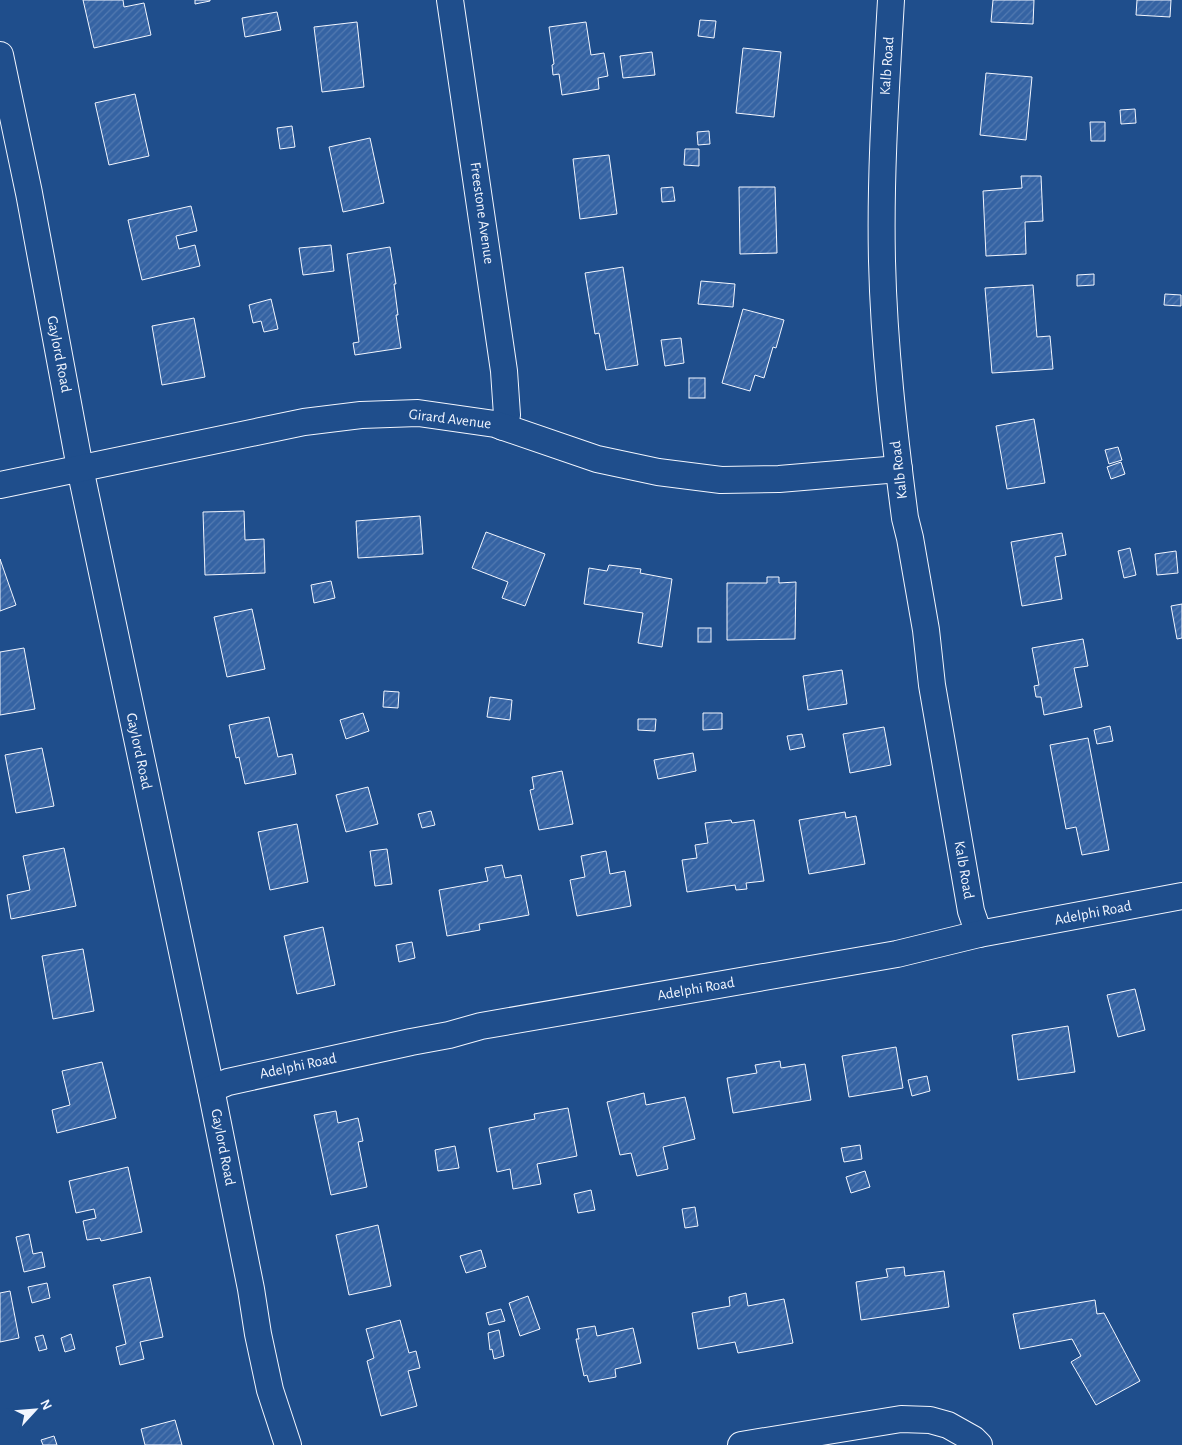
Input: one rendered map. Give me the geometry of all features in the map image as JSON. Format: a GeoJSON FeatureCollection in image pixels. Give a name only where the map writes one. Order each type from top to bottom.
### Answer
{"type":"FeatureCollection","features":[{"type":"Feature","properties":{"kind":"street","name":"Freestone Avenue"},"geometry":{"type":"LineString","coordinates":[[450,0],[504,370],[507,415],[503,427]]}},
{"type":"Feature","properties":{"kind":"street","name":"Kalb Road"},"geometry":{"type":"LineString","coordinates":[[891,0],[882,137],[882,262],[889,382],[905,518],[926,630],[932,685],[970,901],[979,934]]}},
{"type":"Feature","properties":{"kind":"street","name":"Gaylord Road"},"geometry":{"type":"LineString","coordinates":[[0,55],[29,193],[80,468],[211,1088],[258,1334],[270,1390],[288,1445]]}},
{"type":"Feature","properties":{"kind":"street","name":"Girard Avenue"},"geometry":{"type":"LineString","coordinates":[[0,485],[304,422],[361,415],[418,413],[494,424],[597,459],[658,472],[721,480],[779,480],[899,469]]}},
{"type":"Feature","properties":{"kind":"street","name":"Adelphi Road"},"geometry":{"type":"LineString","coordinates":[[211,1088],[228,1082],[450,1035],[482,1026],[896,954],[979,934],[1182,896]]}},
{"type":"Feature","properties":{"kind":"street"},"geometry":{"type":"LineString","coordinates":[[741,1445],[901,1419],[930,1420],[948,1425],[973,1438],[979,1445]]}},
{"type":"Feature","properties":{"kind":"building"},"geometry":{"type":"Polygon","coordinates":[[[83,0],[123,0],[124,7],[144,3],[151,35],[94,48],[83,0]]]}},
{"type":"Feature","properties":{"kind":"building"},"geometry":{"type":"Polygon","coordinates":[[[195,0],[210,0],[210,1],[195,4],[195,0]]]}},
{"type":"Feature","properties":{"kind":"building"},"geometry":{"type":"Polygon","coordinates":[[[993,0],[1034,0],[1033,24],[991,22],[993,0]]]}},
{"type":"Feature","properties":{"kind":"building"},"geometry":{"type":"Polygon","coordinates":[[[1137,0],[1171,0],[1170,17],[1136,15],[1137,0]]]}},
{"type":"Feature","properties":{"kind":"building"},"geometry":{"type":"Polygon","coordinates":[[[277,12],[281,30],[245,37],[242,18],[277,12]]]}},
{"type":"Feature","properties":{"kind":"building"},"geometry":{"type":"Polygon","coordinates":[[[700,20],[716,21],[714,38],[698,36],[700,20]]]}},
{"type":"Feature","properties":{"kind":"building"},"geometry":{"type":"Polygon","coordinates":[[[357,22],[364,87],[322,92],[314,27],[357,22]]]}},
{"type":"Feature","properties":{"kind":"building"},"geometry":{"type":"Polygon","coordinates":[[[586,22],[591,55],[604,53],[608,76],[598,78],[599,89],[562,95],[559,74],[553,75],[552,65],[554,64],[549,27],[586,22]]]}},
{"type":"Feature","properties":{"kind":"building"},"geometry":{"type":"Polygon","coordinates":[[[743,48],[781,52],[774,117],[736,113],[743,48]]]}},
{"type":"Feature","properties":{"kind":"building"},"geometry":{"type":"Polygon","coordinates":[[[652,52],[655,75],[623,78],[620,56],[652,52]]]}},
{"type":"Feature","properties":{"kind":"building"},"geometry":{"type":"Polygon","coordinates":[[[986,73],[1032,77],[1026,140],[980,135],[986,73]]]}},
{"type":"Feature","properties":{"kind":"building"},"geometry":{"type":"Polygon","coordinates":[[[135,94],[149,156],[109,165],[95,103],[135,94]]]}},
{"type":"Feature","properties":{"kind":"building"},"geometry":{"type":"Polygon","coordinates":[[[1135,109],[1136,123],[1121,124],[1120,110],[1135,109]]]}},
{"type":"Feature","properties":{"kind":"building"},"geometry":{"type":"Polygon","coordinates":[[[1090,122],[1105,122],[1105,141],[1091,141],[1090,122]]]}},
{"type":"Feature","properties":{"kind":"building"},"geometry":{"type":"Polygon","coordinates":[[[292,126],[295,147],[280,149],[277,128],[292,126]]]}},
{"type":"Feature","properties":{"kind":"building"},"geometry":{"type":"Polygon","coordinates":[[[709,131],[710,144],[698,145],[697,132],[709,131]]]}},
{"type":"Feature","properties":{"kind":"building"},"geometry":{"type":"Polygon","coordinates":[[[370,138],[384,203],[343,212],[329,147],[370,138]]]}},
{"type":"Feature","properties":{"kind":"building"},"geometry":{"type":"Polygon","coordinates":[[[685,149],[699,149],[699,166],[684,165],[685,149]]]}},
{"type":"Feature","properties":{"kind":"building"},"geometry":{"type":"Polygon","coordinates":[[[609,155],[617,214],[580,219],[573,159],[609,155]]]}},
{"type":"Feature","properties":{"kind":"building"},"geometry":{"type":"Polygon","coordinates":[[[1021,176],[1041,176],[1043,221],[1025,222],[1026,254],[986,256],[983,191],[1022,188],[1021,176]]]}},
{"type":"Feature","properties":{"kind":"building"},"geometry":{"type":"Polygon","coordinates":[[[673,187],[675,201],[662,202],[661,188],[673,187]]]}},
{"type":"Feature","properties":{"kind":"building"},"geometry":{"type":"Polygon","coordinates":[[[739,187],[775,187],[777,253],[740,254],[739,187]]]}},
{"type":"Feature","properties":{"kind":"building"},"geometry":{"type":"Polygon","coordinates":[[[191,206],[197,231],[176,236],[179,249],[195,245],[200,266],[142,280],[128,220],[191,206]]]}},
{"type":"Feature","properties":{"kind":"building"},"geometry":{"type":"Polygon","coordinates":[[[331,245],[334,271],[303,275],[299,248],[331,245]]]}},
{"type":"Feature","properties":{"kind":"building"},"geometry":{"type":"Polygon","coordinates":[[[390,247],[396,284],[394,284],[398,315],[396,315],[401,348],[355,355],[353,343],[359,342],[347,254],[390,247]]]}},
{"type":"Feature","properties":{"kind":"building"},"geometry":{"type":"Polygon","coordinates":[[[623,267],[638,365],[606,370],[599,333],[595,334],[585,273],[623,267]]]}},
{"type":"Feature","properties":{"kind":"building"},"geometry":{"type":"Polygon","coordinates":[[[1094,274],[1094,285],[1077,286],[1077,275],[1094,274]]]}},
{"type":"Feature","properties":{"kind":"building"},"geometry":{"type":"Polygon","coordinates":[[[701,281],[735,284],[733,307],[698,304],[701,281]]]}},
{"type":"Feature","properties":{"kind":"building"},"geometry":{"type":"Polygon","coordinates":[[[1033,285],[1037,337],[1050,336],[1053,369],[992,373],[985,288],[1033,285]]]}},
{"type":"Feature","properties":{"kind":"building"},"geometry":{"type":"Polygon","coordinates":[[[1165,294],[1181,295],[1181,306],[1164,305],[1165,294]]]}},
{"type":"Feature","properties":{"kind":"building"},"geometry":{"type":"Polygon","coordinates":[[[271,299],[278,329],[264,332],[261,321],[253,323],[249,305],[271,299]]]}},
{"type":"Feature","properties":{"kind":"building"},"geometry":{"type":"Polygon","coordinates":[[[743,309],[784,320],[776,348],[773,347],[764,378],[755,375],[750,391],[722,383],[743,309]]]}},
{"type":"Feature","properties":{"kind":"building"},"geometry":{"type":"Polygon","coordinates":[[[194,318],[205,377],[162,385],[152,326],[194,318]]]}},
{"type":"Feature","properties":{"kind":"building"},"geometry":{"type":"Polygon","coordinates":[[[681,338],[684,363],[665,366],[661,340],[681,338]]]}},
{"type":"Feature","properties":{"kind":"building"},"geometry":{"type":"Polygon","coordinates":[[[689,378],[705,378],[705,398],[689,398],[689,378]]]}},
{"type":"Feature","properties":{"kind":"building"},"geometry":{"type":"Polygon","coordinates":[[[1034,419],[1045,483],[1007,489],[996,426],[1034,419]]]}},
{"type":"Feature","properties":{"kind":"building"},"geometry":{"type":"Polygon","coordinates":[[[1118,447],[1122,460],[1109,464],[1105,450],[1118,447]]]}},
{"type":"Feature","properties":{"kind":"building"},"geometry":{"type":"Polygon","coordinates":[[[1121,462],[1125,474],[1111,479],[1107,467],[1121,462]]]}},
{"type":"Feature","properties":{"kind":"building"},"geometry":{"type":"Polygon","coordinates":[[[244,511],[245,540],[264,539],[265,573],[205,575],[203,512],[244,511]]]}},
{"type":"Feature","properties":{"kind":"building"},"geometry":{"type":"Polygon","coordinates":[[[420,516],[423,554],[358,558],[356,521],[420,516]]]}},
{"type":"Feature","properties":{"kind":"building"},"geometry":{"type":"Polygon","coordinates":[[[486,532],[545,554],[525,606],[502,598],[508,582],[472,568],[486,532]]]}},
{"type":"Feature","properties":{"kind":"building"},"geometry":{"type":"Polygon","coordinates":[[[1062,533],[1066,555],[1055,557],[1062,599],[1022,606],[1011,542],[1062,533]]]}},
{"type":"Feature","properties":{"kind":"building"},"geometry":{"type":"Polygon","coordinates":[[[1130,548],[1136,575],[1124,578],[1118,551],[1130,548]]]}},
{"type":"Feature","properties":{"kind":"building"},"geometry":{"type":"Polygon","coordinates":[[[1176,551],[1178,573],[1157,575],[1155,554],[1176,551]]]}},
{"type":"Feature","properties":{"kind":"building"},"geometry":{"type":"Polygon","coordinates":[[[0,559],[16,605],[0,611],[0,559]]]}},
{"type":"Feature","properties":{"kind":"building"},"geometry":{"type":"Polygon","coordinates":[[[609,565],[641,569],[640,573],[672,579],[662,647],[638,643],[643,613],[584,604],[589,568],[607,571],[609,565]]]}},
{"type":"Feature","properties":{"kind":"building"},"geometry":{"type":"Polygon","coordinates":[[[767,577],[779,577],[779,583],[796,582],[795,639],[727,640],[727,583],[767,583],[767,577]]]}},
{"type":"Feature","properties":{"kind":"building"},"geometry":{"type":"Polygon","coordinates":[[[331,581],[335,598],[314,603],[311,585],[331,581]]]}},
{"type":"Feature","properties":{"kind":"building"},"geometry":{"type":"Polygon","coordinates":[[[1182,604],[1182,638],[1177,639],[1171,606],[1182,604]]]}},
{"type":"Feature","properties":{"kind":"building"},"geometry":{"type":"Polygon","coordinates":[[[252,609],[265,669],[227,677],[214,617],[252,609]]]}},
{"type":"Feature","properties":{"kind":"building"},"geometry":{"type":"Polygon","coordinates":[[[698,628],[711,628],[711,642],[698,642],[698,628]]]}},
{"type":"Feature","properties":{"kind":"building"},"geometry":{"type":"Polygon","coordinates":[[[1083,639],[1088,666],[1074,668],[1082,707],[1044,715],[1041,697],[1036,697],[1034,686],[1039,685],[1032,648],[1083,639]]]}},
{"type":"Feature","properties":{"kind":"building"},"geometry":{"type":"Polygon","coordinates":[[[24,648],[35,709],[0,715],[0,652],[24,648]]]}},
{"type":"Feature","properties":{"kind":"building"},"geometry":{"type":"Polygon","coordinates":[[[842,670],[847,704],[808,710],[803,676],[842,670]]]}},
{"type":"Feature","properties":{"kind":"building"},"geometry":{"type":"Polygon","coordinates":[[[384,691],[399,692],[398,708],[383,707],[384,691]]]}},
{"type":"Feature","properties":{"kind":"building"},"geometry":{"type":"Polygon","coordinates":[[[490,697],[512,700],[510,720],[487,717],[490,697]]]}},
{"type":"Feature","properties":{"kind":"building"},"geometry":{"type":"Polygon","coordinates":[[[363,713],[369,731],[346,739],[340,720],[363,713]]]}},
{"type":"Feature","properties":{"kind":"building"},"geometry":{"type":"Polygon","coordinates":[[[703,713],[722,713],[722,729],[703,730],[703,713]]]}},
{"type":"Feature","properties":{"kind":"building"},"geometry":{"type":"Polygon","coordinates":[[[269,717],[278,757],[292,754],[296,774],[245,784],[239,757],[236,758],[229,725],[269,717]]]}},
{"type":"Feature","properties":{"kind":"building"},"geometry":{"type":"Polygon","coordinates":[[[638,719],[656,719],[655,731],[638,730],[638,719]]]}},
{"type":"Feature","properties":{"kind":"building"},"geometry":{"type":"Polygon","coordinates":[[[1110,726],[1113,741],[1097,744],[1094,730],[1110,726]]]}},
{"type":"Feature","properties":{"kind":"building"},"geometry":{"type":"Polygon","coordinates":[[[884,727],[891,765],[850,773],[843,734],[884,727]]]}},
{"type":"Feature","properties":{"kind":"building"},"geometry":{"type":"Polygon","coordinates":[[[802,734],[805,747],[790,750],[787,736],[802,734]]]}},
{"type":"Feature","properties":{"kind":"building"},"geometry":{"type":"Polygon","coordinates":[[[1088,738],[1109,850],[1082,855],[1076,827],[1066,829],[1050,745],[1088,738]]]}},
{"type":"Feature","properties":{"kind":"building"},"geometry":{"type":"Polygon","coordinates":[[[42,748],[54,806],[16,813],[5,755],[42,748]]]}},
{"type":"Feature","properties":{"kind":"building"},"geometry":{"type":"Polygon","coordinates":[[[693,753],[696,771],[658,779],[654,760],[693,753]]]}},
{"type":"Feature","properties":{"kind":"building"},"geometry":{"type":"Polygon","coordinates":[[[562,771],[573,824],[539,830],[530,790],[534,789],[532,777],[562,771]]]}},
{"type":"Feature","properties":{"kind":"building"},"geometry":{"type":"Polygon","coordinates":[[[368,787],[378,824],[346,832],[336,795],[368,787]]]}},
{"type":"Feature","properties":{"kind":"building"},"geometry":{"type":"Polygon","coordinates":[[[431,811],[435,825],[422,828],[418,814],[431,811]]]}},
{"type":"Feature","properties":{"kind":"building"},"geometry":{"type":"Polygon","coordinates":[[[845,812],[846,818],[856,816],[865,864],[809,874],[799,820],[845,812]]]}},
{"type":"Feature","properties":{"kind":"building"},"geometry":{"type":"Polygon","coordinates":[[[731,820],[732,823],[754,820],[764,881],[746,883],[747,889],[736,890],[735,885],[687,892],[682,860],[697,858],[695,845],[708,843],[705,823],[731,820]]]}},
{"type":"Feature","properties":{"kind":"building"},"geometry":{"type":"Polygon","coordinates":[[[297,824],[308,882],[270,890],[258,832],[297,824]]]}},
{"type":"Feature","properties":{"kind":"building"},"geometry":{"type":"Polygon","coordinates":[[[64,848],[76,906],[11,919],[7,895],[30,890],[23,856],[64,848]]]}},
{"type":"Feature","properties":{"kind":"building"},"geometry":{"type":"Polygon","coordinates":[[[387,849],[392,884],[375,886],[370,851],[387,849]]]}},
{"type":"Feature","properties":{"kind":"building"},"geometry":{"type":"Polygon","coordinates":[[[606,851],[610,874],[625,871],[631,906],[577,916],[570,880],[585,877],[581,856],[606,851]]]}},
{"type":"Feature","properties":{"kind":"building"},"geometry":{"type":"Polygon","coordinates":[[[502,865],[505,878],[521,875],[529,915],[479,924],[480,930],[447,936],[439,890],[488,881],[485,868],[502,865]]]}},
{"type":"Feature","properties":{"kind":"building"},"geometry":{"type":"Polygon","coordinates":[[[323,927],[335,985],[297,994],[284,936],[323,927]]]}},
{"type":"Feature","properties":{"kind":"building"},"geometry":{"type":"Polygon","coordinates":[[[412,942],[415,958],[399,962],[396,945],[412,942]]]}},
{"type":"Feature","properties":{"kind":"building"},"geometry":{"type":"Polygon","coordinates":[[[83,949],[94,1011],[53,1019],[42,956],[83,949]]]}},
{"type":"Feature","properties":{"kind":"building"},"geometry":{"type":"Polygon","coordinates":[[[1135,989],[1145,1030],[1118,1037],[1107,995],[1135,989]]]}},
{"type":"Feature","properties":{"kind":"building"},"geometry":{"type":"Polygon","coordinates":[[[1068,1026],[1075,1072],[1018,1080],[1012,1035],[1068,1026]]]}},
{"type":"Feature","properties":{"kind":"building"},"geometry":{"type":"Polygon","coordinates":[[[896,1047],[903,1088],[849,1097],[842,1056],[896,1047]]]}},
{"type":"Feature","properties":{"kind":"building"},"geometry":{"type":"Polygon","coordinates":[[[780,1061],[781,1068],[805,1064],[811,1100],[733,1113],[727,1078],[757,1073],[755,1065],[780,1061]]]}},
{"type":"Feature","properties":{"kind":"building"},"geometry":{"type":"Polygon","coordinates":[[[102,1062],[116,1118],[57,1133],[52,1110],[70,1105],[62,1071],[102,1062]]]}},
{"type":"Feature","properties":{"kind":"building"},"geometry":{"type":"Polygon","coordinates":[[[927,1076],[930,1091],[912,1096],[908,1080],[927,1076]]]}},
{"type":"Feature","properties":{"kind":"building"},"geometry":{"type":"Polygon","coordinates":[[[644,1093],[646,1105],[685,1097],[695,1139],[663,1147],[668,1169],[637,1176],[631,1153],[620,1155],[607,1102],[644,1093]]]}},
{"type":"Feature","properties":{"kind":"building"},"geometry":{"type":"Polygon","coordinates":[[[568,1108],[577,1156],[537,1164],[541,1184],[513,1189],[510,1169],[497,1172],[489,1128],[535,1119],[534,1114],[568,1108]]]}},
{"type":"Feature","properties":{"kind":"building"},"geometry":{"type":"Polygon","coordinates":[[[336,1111],[338,1123],[358,1118],[363,1141],[358,1142],[367,1187],[331,1195],[314,1115],[336,1111]]]}},
{"type":"Feature","properties":{"kind":"building"},"geometry":{"type":"Polygon","coordinates":[[[860,1145],[862,1159],[844,1162],[841,1148],[860,1145]]]}},
{"type":"Feature","properties":{"kind":"building"},"geometry":{"type":"Polygon","coordinates":[[[455,1146],[459,1168],[438,1171],[435,1150],[455,1146]]]}},
{"type":"Feature","properties":{"kind":"building"},"geometry":{"type":"Polygon","coordinates":[[[128,1167],[142,1232],[101,1241],[100,1238],[87,1240],[83,1221],[96,1218],[94,1209],[76,1213],[69,1181],[128,1167]]]}},
{"type":"Feature","properties":{"kind":"building"},"geometry":{"type":"Polygon","coordinates":[[[865,1171],[870,1187],[851,1193],[846,1177],[865,1171]]]}},
{"type":"Feature","properties":{"kind":"building"},"geometry":{"type":"Polygon","coordinates":[[[591,1190],[595,1210],[578,1213],[574,1194],[591,1190]]]}},
{"type":"Feature","properties":{"kind":"building"},"geometry":{"type":"Polygon","coordinates":[[[695,1207],[698,1226],[685,1228],[682,1209],[695,1207]]]}},
{"type":"Feature","properties":{"kind":"building"},"geometry":{"type":"Polygon","coordinates":[[[378,1225],[391,1286],[349,1295],[336,1235],[378,1225]]]}},
{"type":"Feature","properties":{"kind":"building"},"geometry":{"type":"Polygon","coordinates":[[[29,1234],[33,1254],[42,1252],[45,1267],[24,1272],[16,1237],[29,1234]]]}},
{"type":"Feature","properties":{"kind":"building"},"geometry":{"type":"Polygon","coordinates":[[[481,1250],[486,1267],[466,1273],[460,1256],[481,1250]]]}},
{"type":"Feature","properties":{"kind":"building"},"geometry":{"type":"Polygon","coordinates":[[[904,1267],[905,1276],[944,1271],[949,1307],[861,1320],[856,1282],[888,1277],[886,1269],[904,1267]]]}},
{"type":"Feature","properties":{"kind":"building"},"geometry":{"type":"Polygon","coordinates":[[[150,1277],[163,1337],[140,1342],[144,1359],[120,1365],[116,1347],[126,1344],[113,1285],[150,1277]]]}},
{"type":"Feature","properties":{"kind":"building"},"geometry":{"type":"Polygon","coordinates":[[[47,1283],[50,1298],[32,1303],[28,1287],[47,1283]]]}},
{"type":"Feature","properties":{"kind":"building"},"geometry":{"type":"Polygon","coordinates":[[[10,1291],[19,1338],[0,1342],[0,1293],[10,1291]]]}},
{"type":"Feature","properties":{"kind":"building"},"geometry":{"type":"Polygon","coordinates":[[[746,1293],[748,1306],[784,1299],[793,1343],[738,1353],[735,1342],[698,1349],[692,1313],[730,1306],[729,1297],[746,1293]]]}},
{"type":"Feature","properties":{"kind":"building"},"geometry":{"type":"Polygon","coordinates":[[[528,1296],[540,1329],[520,1336],[509,1303],[528,1296]]]}},
{"type":"Feature","properties":{"kind":"building"},"geometry":{"type":"Polygon","coordinates":[[[1095,1300],[1097,1314],[1104,1313],[1140,1381],[1096,1405],[1071,1362],[1081,1356],[1072,1339],[1020,1349],[1013,1314],[1095,1300]]]}},
{"type":"Feature","properties":{"kind":"building"},"geometry":{"type":"Polygon","coordinates":[[[501,1309],[505,1321],[489,1325],[486,1313],[501,1309]]]}},
{"type":"Feature","properties":{"kind":"building"},"geometry":{"type":"Polygon","coordinates":[[[400,1320],[409,1353],[416,1351],[420,1368],[408,1371],[417,1406],[381,1416],[367,1361],[374,1358],[366,1329],[400,1320]]]}},
{"type":"Feature","properties":{"kind":"building"},"geometry":{"type":"Polygon","coordinates":[[[595,1326],[597,1336],[633,1328],[641,1363],[615,1369],[616,1377],[589,1382],[587,1375],[584,1376],[576,1339],[579,1339],[577,1329],[595,1326]]]}},
{"type":"Feature","properties":{"kind":"building"},"geometry":{"type":"Polygon","coordinates":[[[499,1330],[504,1356],[494,1359],[492,1349],[490,1350],[488,1333],[499,1330]]]}},
{"type":"Feature","properties":{"kind":"building"},"geometry":{"type":"Polygon","coordinates":[[[71,1334],[75,1349],[65,1352],[61,1338],[71,1334]]]}},
{"type":"Feature","properties":{"kind":"building"},"geometry":{"type":"Polygon","coordinates":[[[43,1335],[47,1349],[39,1351],[35,1337],[43,1335]]]}},
{"type":"Feature","properties":{"kind":"building"},"geometry":{"type":"Polygon","coordinates":[[[175,1420],[182,1445],[145,1445],[141,1429],[175,1420]]]}},
{"type":"Feature","properties":{"kind":"building"},"geometry":{"type":"Polygon","coordinates":[[[54,1436],[57,1445],[43,1445],[41,1440],[54,1436]]]}}]}
